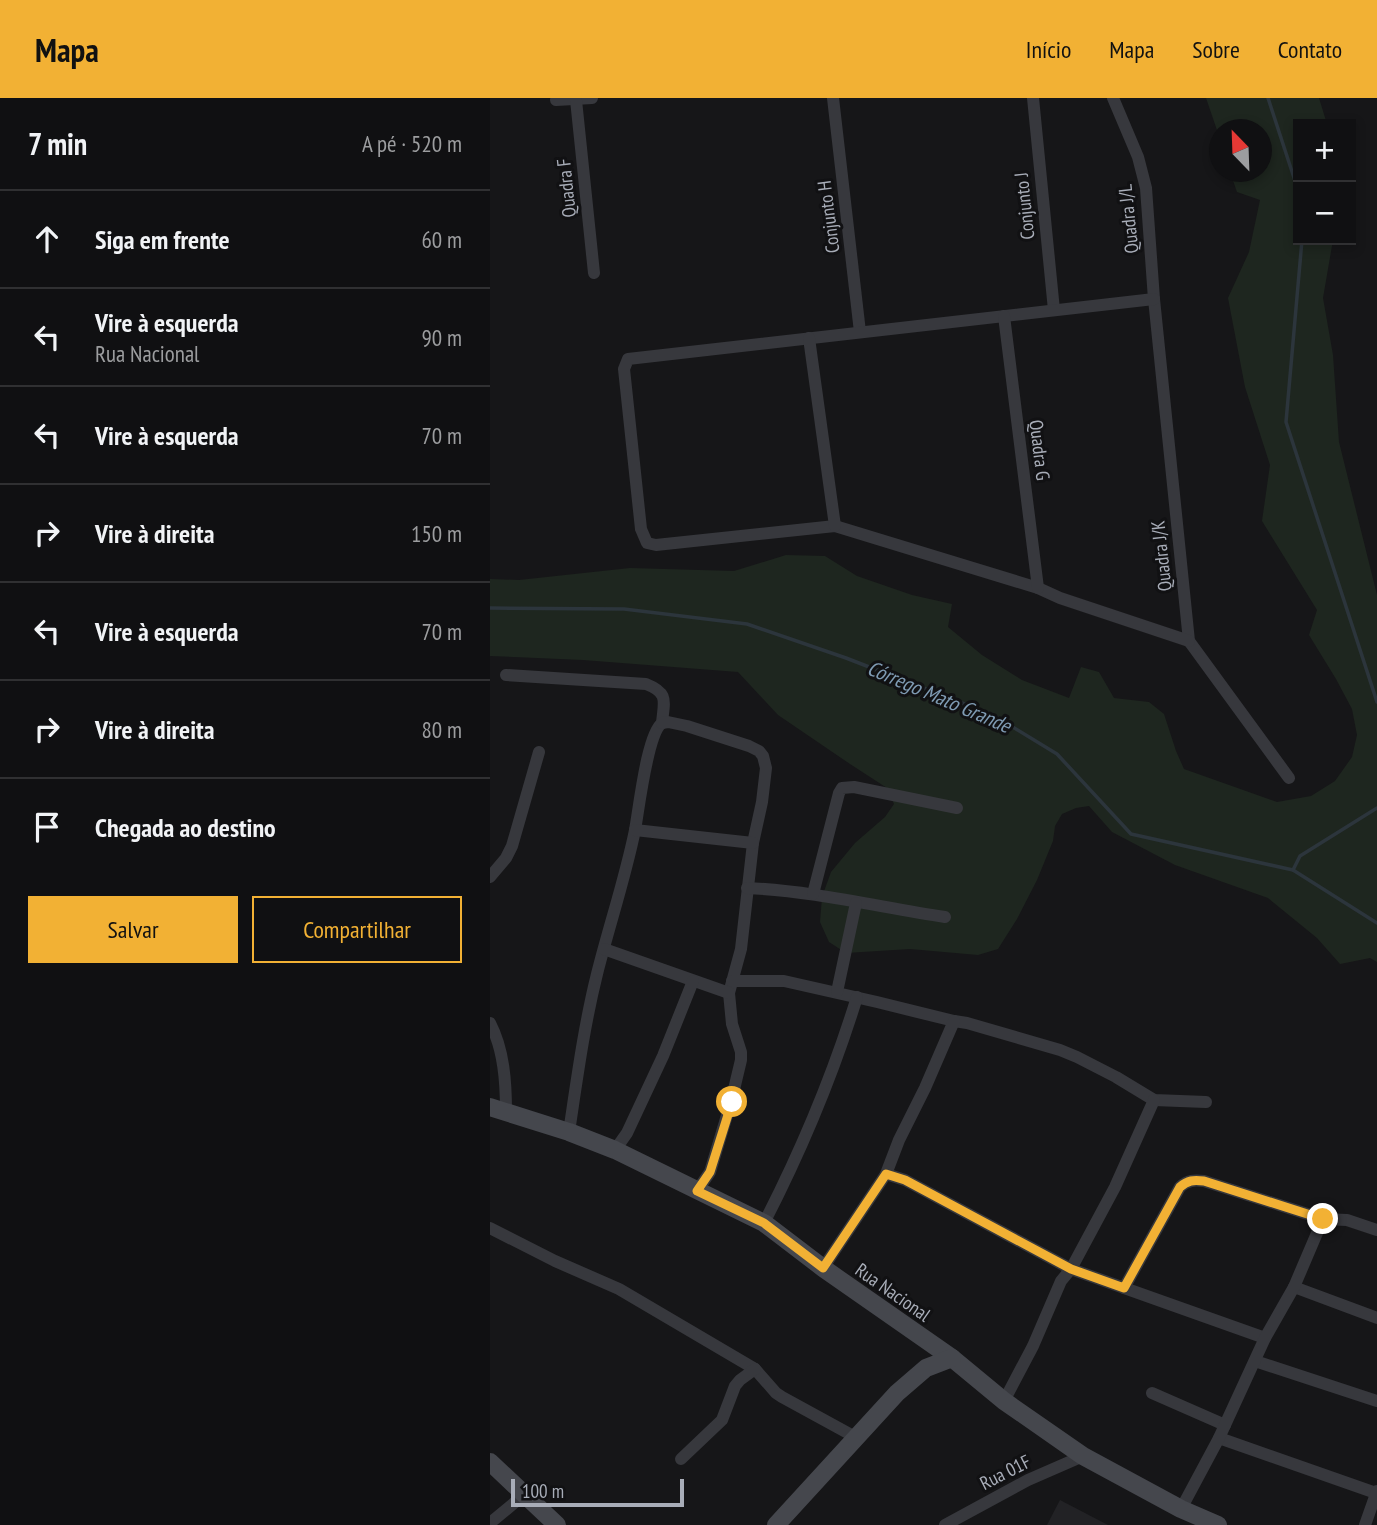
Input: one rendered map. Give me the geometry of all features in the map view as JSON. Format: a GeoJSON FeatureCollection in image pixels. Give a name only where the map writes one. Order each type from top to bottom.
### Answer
{"type":"FeatureCollection","features":[{"type":"Feature","properties":{"kind":"street"},"geometry":{"type":"LineString","coordinates":[[556,100],[592,98]]}},
{"type":"Feature","properties":{"kind":"street","name":"Conjunto H"},"geometry":{"type":"LineString","coordinates":[[833,98],[860,332]]}},
{"type":"Feature","properties":{"kind":"street","name":"Conjunto J"},"geometry":{"type":"LineString","coordinates":[[1033,98],[1054,310]]}},
{"type":"Feature","properties":{"kind":"street","name":"Quadra J/L"},"geometry":{"type":"LineString","coordinates":[[1112,98],[1138,157],[1146,188],[1154,299]]}},
{"type":"Feature","properties":{"kind":"street","name":"Quadra F"},"geometry":{"type":"LineString","coordinates":[[576,100],[594,272]]}},
{"type":"Feature","properties":{"kind":"street"},"geometry":{"type":"LineString","coordinates":[[1154,299],[628,359],[624,369],[641,529],[647,543],[656,545],[835,526],[1038,588],[1060,598],[1189,641],[1289,778]]}},
{"type":"Feature","properties":{"kind":"street","name":"Quadra J/K"},"geometry":{"type":"LineString","coordinates":[[1154,299],[1189,641]]}},
{"type":"Feature","properties":{"kind":"street","name":"Quadra G"},"geometry":{"type":"LineString","coordinates":[[1004,316],[1038,588]]}},
{"type":"Feature","properties":{"kind":"street"},"geometry":{"type":"LineString","coordinates":[[809,338],[835,526]]}},
{"type":"Feature","properties":{"kind":"street"},"geometry":{"type":"LineString","coordinates":[[506,675],[646,684],[659,689],[665,699],[662,723]]}},
{"type":"Feature","properties":{"kind":"street"},"geometry":{"type":"LineString","coordinates":[[569,1132],[581,1051],[657,728],[668,722],[749,746],[759,751],[766,768],[753,843],[741,949],[731,987],[732,1024],[741,1060],[732,1102],[710,1172],[697,1191]]}},
{"type":"Feature","properties":{"kind":"street"},"geometry":{"type":"LineString","coordinates":[[490,877],[512,846],[538,751]]}},
{"type":"Feature","properties":{"kind":"street"},"geometry":{"type":"LineString","coordinates":[[813,894],[842,788],[854,787],[957,808]]}},
{"type":"Feature","properties":{"kind":"street"},"geometry":{"type":"LineString","coordinates":[[635,830],[753,843]]}},
{"type":"Feature","properties":{"kind":"street"},"geometry":{"type":"LineString","coordinates":[[747,888],[813,894],[945,917]]}},
{"type":"Feature","properties":{"kind":"street"},"geometry":{"type":"LineString","coordinates":[[837,992],[856,903]]}},
{"type":"Feature","properties":{"kind":"street"},"geometry":{"type":"LineString","coordinates":[[604,949],[693,981],[731,987],[784,981],[967,1023],[1059,1050],[1106,1072],[1154,1100],[1206,1102]]}},
{"type":"Feature","properties":{"kind":"street"},"geometry":{"type":"LineString","coordinates":[[615,1150],[663,1056],[693,981]]}},
{"type":"Feature","properties":{"kind":"street"},"geometry":{"type":"LineString","coordinates":[[764,1223],[800,1148],[836,1060],[857,997]]}},
{"type":"Feature","properties":{"kind":"street"},"geometry":{"type":"LineString","coordinates":[[823,1268],[886,1174],[954,1021]]}},
{"type":"Feature","properties":{"kind":"street"},"geometry":{"type":"LineString","coordinates":[[490,1023],[502,1055],[506,1088],[498,1109]]}},
{"type":"Feature","properties":{"kind":"street"},"geometry":{"type":"LineString","coordinates":[[1004,1401],[1061,1281],[1071,1269],[1115,1187],[1154,1100]]}},
{"type":"Feature","properties":{"kind":"street","name":"Rua Nacional"},"geometry":{"type":"LineString","coordinates":[[498,1109],[615,1150],[764,1223],[823,1268],[952,1358],[1004,1401],[1083,1456],[1181,1509],[1218,1525]]}},
{"type":"Feature","properties":{"kind":"street"},"geometry":{"type":"LineString","coordinates":[[886,1174],[905,1180],[1071,1269],[1265,1338]]}},
{"type":"Feature","properties":{"kind":"street"},"geometry":{"type":"LineString","coordinates":[[1124,1288],[1180,1187],[1192,1180],[1204,1181],[1323,1219],[1347,1220],[1377,1230]]}},
{"type":"Feature","properties":{"kind":"street"},"geometry":{"type":"LineString","coordinates":[[1181,1509],[1219,1438],[1265,1338],[1294,1287],[1323,1219]]}},
{"type":"Feature","properties":{"kind":"street"},"geometry":{"type":"LineString","coordinates":[[490,1228],[555,1261],[620,1289],[755,1369],[776,1393],[857,1438]]}},
{"type":"Feature","properties":{"kind":"street"},"geometry":{"type":"LineString","coordinates":[[1294,1287],[1377,1318]]}},
{"type":"Feature","properties":{"kind":"street"},"geometry":{"type":"LineString","coordinates":[[776,1525],[897,1393],[926,1368],[952,1358]]}},
{"type":"Feature","properties":{"kind":"street"},"geometry":{"type":"LineString","coordinates":[[1255,1361],[1377,1402]]}},
{"type":"Feature","properties":{"kind":"street"},"geometry":{"type":"LineString","coordinates":[[681,1459],[722,1420],[735,1386],[755,1369]]}},
{"type":"Feature","properties":{"kind":"street"},"geometry":{"type":"LineString","coordinates":[[1152,1393],[1225,1425]]}},
{"type":"Feature","properties":{"kind":"street"},"geometry":{"type":"LineString","coordinates":[[1219,1438],[1377,1492],[1365,1525]]}},
{"type":"Feature","properties":{"kind":"street","name":"Rua 01F"},"geometry":{"type":"LineString","coordinates":[[945,1525],[1028,1480],[1083,1456]]}},
{"type":"Feature","properties":{"kind":"street"},"geometry":{"type":"LineString","coordinates":[[490,1462],[557,1525]]}},
{"type":"Feature","properties":{"kind":"street"},"geometry":{"type":"LineString","coordinates":[[490,1523],[525,1494]]}},
{"type":"Feature","properties":{"kind":"shaded area"},"geometry":{"type":"Polygon","coordinates":[[[1206,98],[1319,98],[1325,119],[1293,119],[1293,245],[1332,245],[1323,298],[1333,355],[1339,442],[1377,595],[1377,962],[1370,958],[1340,964],[1317,938],[1268,898],[1175,865],[1112,832],[1089,806],[1062,814],[1055,826],[1053,841],[1037,880],[998,949],[978,955],[910,949],[846,953],[829,942],[820,922],[822,897],[831,872],[855,843],[885,817],[894,804],[887,788],[778,715],[738,672],[490,656],[490,579],[519,580],[630,568],[734,571],[786,555],[825,556],[857,576],[912,595],[952,604],[948,627],[982,655],[1022,680],[1069,698],[1081,667],[1099,672],[1114,698],[1149,702],[1164,714],[1184,769],[1277,802],[1311,796],[1335,781],[1352,757],[1357,735],[1352,709],[1309,635],[1317,610],[1262,521],[1270,465],[1245,387],[1228,298],[1249,252],[1260,200],[1237,192],[1234,182],[1272,182],[1272,119],[1213,119],[1206,98]]]}},
{"type":"Feature","properties":{"kind":"shaded area"},"geometry":{"type":"Polygon","coordinates":[[[1060,1500],[1108,1525],[1047,1525],[1060,1500]]]}},
{"type":"Feature","properties":{"kind":"waterway"},"geometry":{"type":"LineString","coordinates":[[1268,98],[1295,182]]}},
{"type":"Feature","properties":{"kind":"waterway"},"geometry":{"type":"LineString","coordinates":[[1302,245],[1286,422],[1377,702]]}},
{"type":"Feature","properties":{"kind":"waterway","name":"Córrego Mato Grande"},"geometry":{"type":"LineString","coordinates":[[490,608],[624,609],[747,624],[846,658],[993,715],[1057,754],[1131,834],[1293,870],[1377,923]]}},
{"type":"Feature","properties":{"kind":"waterway"},"geometry":{"type":"LineString","coordinates":[[1293,870],[1300,856],[1377,808]]}},
{"type":"Feature","properties":{"kind":"route"},"geometry":{"type":"LineString","coordinates":[[732,1102],[710,1172],[697,1191],[764,1223],[823,1268],[886,1174],[905,1180],[1071,1269],[1124,1288],[1180,1187],[1186,1182],[1204,1181],[1323,1219]]}}]}
